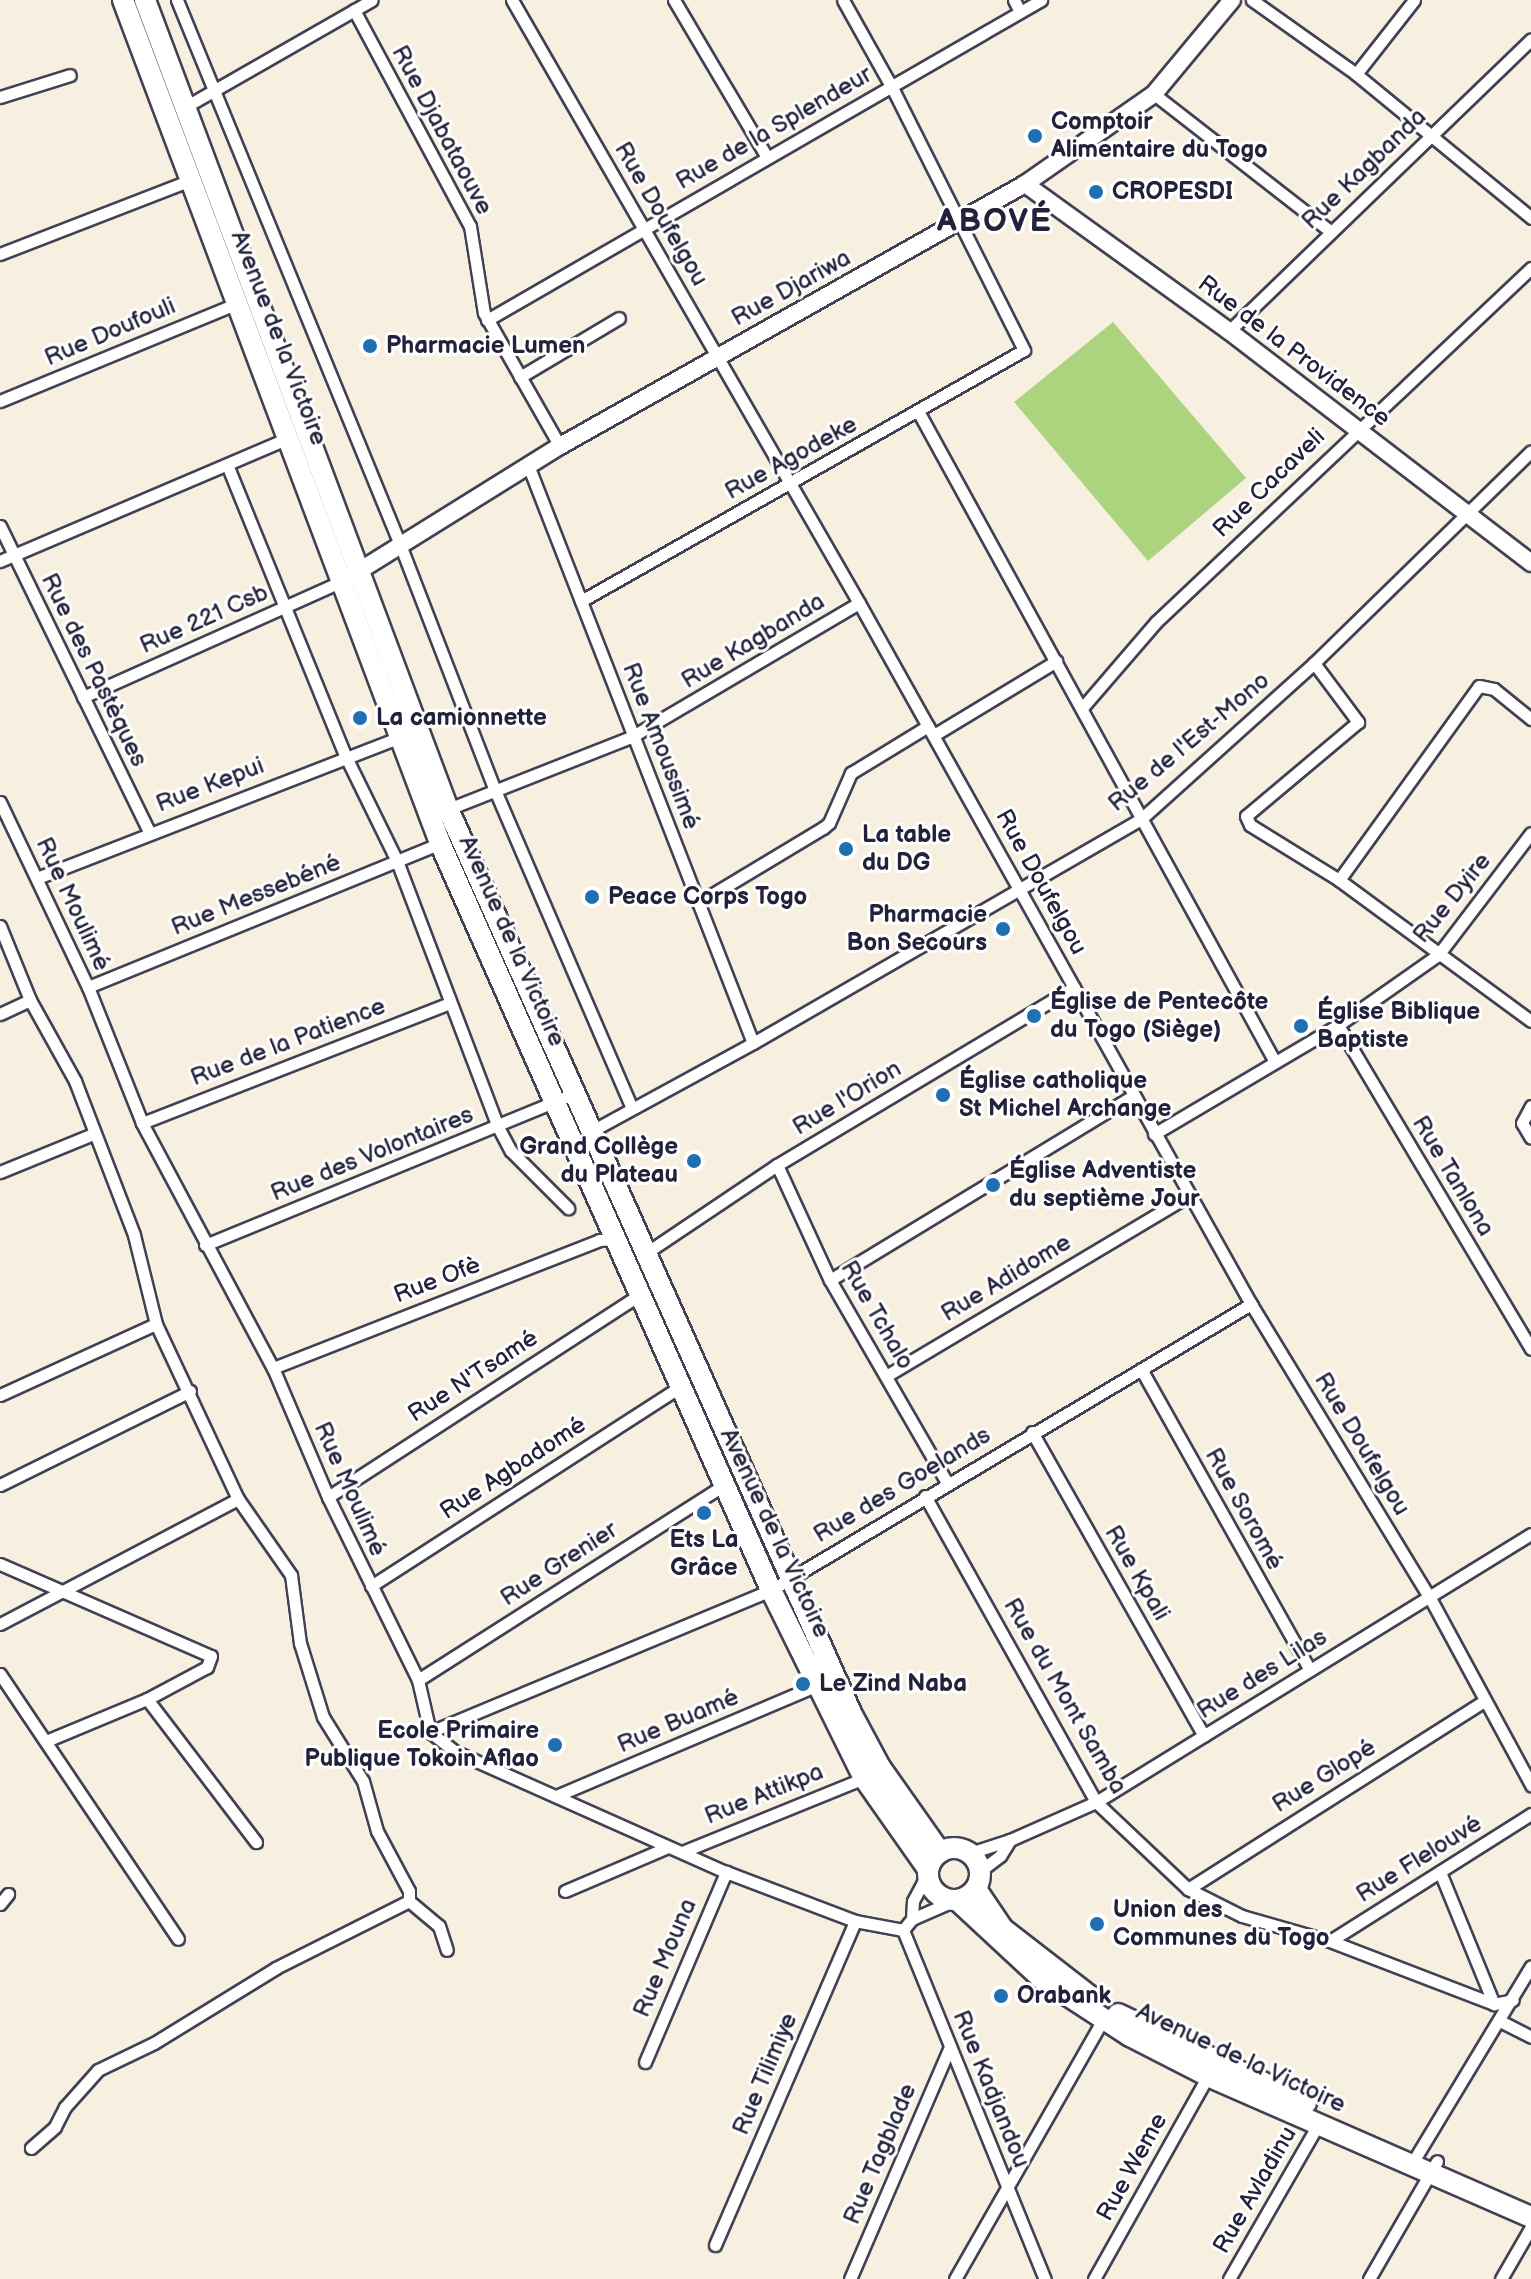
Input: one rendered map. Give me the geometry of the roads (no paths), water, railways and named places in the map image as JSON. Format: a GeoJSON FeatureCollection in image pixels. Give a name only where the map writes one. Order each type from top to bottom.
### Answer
{"type":"FeatureCollection","features":[{"type":"Feature","properties":{"kind":"highway","name":"Avenue de la Victoire"},"geometry":{"type":"LineString","coordinates":[[123,0],[289,438],[351,576],[564,1098]]}},
{"type":"Feature","properties":{"kind":"highway","name":"Avenue de la Victoire"},"geometry":{"type":"LineString","coordinates":[[145,0],[351,576],[401,737],[440,843],[581,1136],[618,1239],[771,1590],[864,1778],[932,1865]]}},
{"type":"Feature","properties":{"kind":"highway","name":"Avenue de la Victoire"},"geometry":{"type":"LineString","coordinates":[[581,1136],[646,1253],[866,1742],[903,1802],[932,1865],[935,1892],[955,1900],[1010,1953],[1102,2021],[1208,2076],[1319,2123],[1531,2202]]}},
{"type":"Feature","properties":{"kind":"highway"},"geometry":{"type":"LineString","coordinates":[[932,1865],[960,1849],[975,1871],[955,1900]]}},
{"type":"Feature","properties":{"kind":"highway","name":"Avenue de la Victoire"},"geometry":{"type":"LineString","coordinates":[[975,1871],[1003,1929],[1109,2009],[1531,2217]]}},
{"type":"Feature","properties":{"kind":"street"},"geometry":{"type":"LineString","coordinates":[[177,0],[401,547],[494,788],[632,1108]]}},
{"type":"Feature","properties":{"kind":"street"},"geometry":{"type":"LineString","coordinates":[[185,107],[372,0]]}},
{"type":"Feature","properties":{"kind":"street","name":"Rue Doufelgou"},"geometry":{"type":"LineString","coordinates":[[512,0],[931,730],[1251,1304],[1430,1598],[1531,1785]]}},
{"type":"Feature","properties":{"kind":"street"},"geometry":{"type":"LineString","coordinates":[[674,0],[767,157]]}},
{"type":"Feature","properties":{"kind":"street"},"geometry":{"type":"LineString","coordinates":[[843,0],[960,221]]}},
{"type":"Feature","properties":{"kind":"street"},"geometry":{"type":"LineString","coordinates":[[1014,0],[1020,12]]}},
{"type":"Feature","properties":{"kind":"street","name":"Rue de la Splendeur"},"geometry":{"type":"LineString","coordinates":[[487,320],[1041,0]]}},
{"type":"Feature","properties":{"kind":"street","name":"Rue Djariwa"},"geometry":{"type":"LineString","coordinates":[[351,576],[560,446],[1025,184],[1154,94],[1232,0]]}},
{"type":"Feature","properties":{"kind":"street"},"geometry":{"type":"LineString","coordinates":[[1252,0],[1356,74],[1531,218]]}},
{"type":"Feature","properties":{"kind":"street"},"geometry":{"type":"LineString","coordinates":[[1356,74],[1414,0]]}},
{"type":"Feature","properties":{"kind":"street","name":"Rue Djabataouve"},"geometry":{"type":"LineString","coordinates":[[354,10],[470,226],[487,320],[560,446]]}},
{"type":"Feature","properties":{"kind":"street","name":"Rue Kagbanda"},"geometry":{"type":"LineString","coordinates":[[1229,331],[1531,39]]}},
{"type":"Feature","properties":{"kind":"street"},"geometry":{"type":"LineString","coordinates":[[0,97],[70,75]]}},
{"type":"Feature","properties":{"kind":"street"},"geometry":{"type":"LineString","coordinates":[[1154,94],[1331,232]]}},
{"type":"Feature","properties":{"kind":"street"},"geometry":{"type":"LineString","coordinates":[[0,254],[191,180]]}},
{"type":"Feature","properties":{"kind":"street","name":"Rue de la Providence"},"geometry":{"type":"LineString","coordinates":[[1025,184],[1229,331],[1531,563]]}},
{"type":"Feature","properties":{"kind":"street","name":"Rue Agodeke"},"geometry":{"type":"LineString","coordinates":[[581,601],[1022,353],[1025,346],[960,221]]}},
{"type":"Feature","properties":{"kind":"street","name":"Rue Cacaveli"},"geometry":{"type":"LineString","coordinates":[[1082,708],[1156,622],[1358,428],[1531,268]]}},
{"type":"Feature","properties":{"kind":"street","name":"Rue Doufouli"},"geometry":{"type":"LineString","coordinates":[[0,401],[238,303]]}},
{"type":"Feature","properties":{"kind":"street"},"geometry":{"type":"LineString","coordinates":[[520,377],[619,318]]}},
{"type":"Feature","properties":{"kind":"street"},"geometry":{"type":"LineString","coordinates":[[919,413],[1275,1062]]}},
{"type":"Feature","properties":{"kind":"street"},"geometry":{"type":"LineString","coordinates":[[0,561],[228,467],[289,438]]}},
{"type":"Feature","properties":{"kind":"street","name":"Rue de l'Est-Mono"},"geometry":{"type":"LineString","coordinates":[[581,1136],[753,1043],[1141,819],[1314,663],[1531,451]]}},
{"type":"Feature","properties":{"kind":"street","name":"Rue Amoussimé"},"geometry":{"type":"LineString","coordinates":[[528,465],[753,1043]]}},
{"type":"Feature","properties":{"kind":"street"},"geometry":{"type":"LineString","coordinates":[[228,467],[346,757],[397,861],[498,1127],[511,1151],[568,1208]]}},
{"type":"Feature","properties":{"kind":"street","name":"Rue des Pastèques"},"geometry":{"type":"LineString","coordinates":[[0,526],[149,832]]}},
{"type":"Feature","properties":{"kind":"street","name":"Rue 221 Csb"},"geometry":{"type":"LineString","coordinates":[[83,697],[351,576]]}},
{"type":"Feature","properties":{"kind":"street","name":"Rue Kagbanda"},"geometry":{"type":"LineString","coordinates":[[448,809],[494,788],[633,736],[859,603]]}},
{"type":"Feature","properties":{"kind":"street"},"geometry":{"type":"LineString","coordinates":[[698,903],[829,823],[851,773],[1056,661]]}},
{"type":"Feature","properties":{"kind":"street"},"geometry":{"type":"LineString","coordinates":[[1314,663],[1358,722],[1246,816],[1250,825],[1339,880],[1531,1021]]}},
{"type":"Feature","properties":{"kind":"street"},"geometry":{"type":"LineString","coordinates":[[1339,880],[1479,686],[1494,689],[1531,719]]}},
{"type":"Feature","properties":{"kind":"street","name":"Rue Kepui"},"geometry":{"type":"LineString","coordinates":[[37,878],[149,832],[401,737]]}},
{"type":"Feature","properties":{"kind":"street","name":"Rue Moulimé"},"geometry":{"type":"LineString","coordinates":[[0,802],[88,987],[142,1123],[273,1368],[328,1497],[418,1680],[430,1732]]}},
{"type":"Feature","properties":{"kind":"street","name":"Rue Dyire"},"geometry":{"type":"LineString","coordinates":[[1154,1134],[1338,1025],[1438,955],[1531,833]]}},
{"type":"Feature","properties":{"kind":"street","name":"Rue Messebéné"},"geometry":{"type":"LineString","coordinates":[[88,987],[440,843]]}},
{"type":"Feature","properties":{"kind":"street"},"geometry":{"type":"LineString","coordinates":[[0,926],[30,1000],[75,1081],[134,1235],[156,1324],[238,1499],[291,1575],[300,1643],[323,1717],[363,1781],[377,1831],[409,1891],[409,1901]]}},
{"type":"Feature","properties":{"kind":"street","name":"Rue l'Orion"},"geometry":{"type":"LineString","coordinates":[[646,1253],[777,1165],[1074,987]]}},
{"type":"Feature","properties":{"kind":"street"},"geometry":{"type":"LineString","coordinates":[[0,1014],[30,1000]]}},
{"type":"Feature","properties":{"kind":"street","name":"Rue de la Patience"},"geometry":{"type":"LineString","coordinates":[[142,1123],[449,1003]]}},
{"type":"Feature","properties":{"kind":"street","name":"Rue Tanlona"},"geometry":{"type":"LineString","coordinates":[[1338,1025],[1531,1349]]}},
{"type":"Feature","properties":{"kind":"street"},"geometry":{"type":"LineString","coordinates":[[830,1280],[1133,1096]]}},
{"type":"Feature","properties":{"kind":"street","name":"Rue des Volontaires"},"geometry":{"type":"LineString","coordinates":[[205,1245],[564,1098]]}},
{"type":"Feature","properties":{"kind":"street"},"geometry":{"type":"LineString","coordinates":[[1531,1106],[1522,1123],[1531,1138]]}},
{"type":"Feature","properties":{"kind":"street"},"geometry":{"type":"LineString","coordinates":[[0,1172],[93,1134]]}},
{"type":"Feature","properties":{"kind":"street","name":"Rue Tchalo"},"geometry":{"type":"LineString","coordinates":[[777,1165],[830,1280],[947,1483]]}},
{"type":"Feature","properties":{"kind":"street","name":"Rue Adidome"},"geometry":{"type":"LineString","coordinates":[[886,1376],[1190,1195]]}},
{"type":"Feature","properties":{"kind":"street","name":"Rue Ofè"},"geometry":{"type":"LineString","coordinates":[[273,1368],[599,1240],[618,1239]]}},
{"type":"Feature","properties":{"kind":"street","name":"Rue N'Tsamé"},"geometry":{"type":"LineString","coordinates":[[328,1497],[642,1293]]}},
{"type":"Feature","properties":{"kind":"street","name":"Rue des Goelands"},"geometry":{"type":"LineString","coordinates":[[430,1732],[771,1590],[1251,1304]]}},
{"type":"Feature","properties":{"kind":"street"},"geometry":{"type":"LineString","coordinates":[[0,1395],[156,1324]]}},
{"type":"Feature","properties":{"kind":"street","name":"Rue Soromé"},"geometry":{"type":"LineString","coordinates":[[1141,1369],[1310,1670]]}},
{"type":"Feature","properties":{"kind":"street","name":"Rue Agbadomé"},"geometry":{"type":"LineString","coordinates":[[371,1586],[680,1387]]}},
{"type":"Feature","properties":{"kind":"street"},"geometry":{"type":"LineString","coordinates":[[0,1485],[190,1391]]}},
{"type":"Feature","properties":{"kind":"street","name":"Rue Kpali"},"geometry":{"type":"LineString","coordinates":[[1032,1432],[1204,1736]]}},
{"type":"Feature","properties":{"kind":"street","name":"Rue Grenier"},"geometry":{"type":"LineString","coordinates":[[418,1680],[724,1485]]}},
{"type":"Feature","properties":{"kind":"street","name":"Rue du Mont Samba"},"geometry":{"type":"LineString","coordinates":[[925,1496],[1096,1802],[1188,1889],[1242,1916],[1330,1941],[1494,2004]]}},
{"type":"Feature","properties":{"kind":"street"},"geometry":{"type":"LineString","coordinates":[[0,1624],[238,1499]]}},
{"type":"Feature","properties":{"kind":"street","name":"Rue des Lilas"},"geometry":{"type":"LineString","coordinates":[[975,1871],[1010,1840],[1096,1802],[1531,1534]]}},
{"type":"Feature","properties":{"kind":"street"},"geometry":{"type":"LineString","coordinates":[[0,1564],[211,1656],[207,1667],[147,1699],[46,1741]]}},
{"type":"Feature","properties":{"kind":"street"},"geometry":{"type":"LineString","coordinates":[[0,1674],[178,1939]]}},
{"type":"Feature","properties":{"kind":"street","name":"Rue Buamé"},"geometry":{"type":"LineString","coordinates":[[556,1796],[818,1685]]}},
{"type":"Feature","properties":{"kind":"street"},"geometry":{"type":"LineString","coordinates":[[147,1699],[256,1842]]}},
{"type":"Feature","properties":{"kind":"street","name":"Rue Glopé"},"geometry":{"type":"LineString","coordinates":[[1188,1889],[1484,1701]]}},
{"type":"Feature","properties":{"kind":"street"},"geometry":{"type":"LineString","coordinates":[[430,1732],[456,1752],[668,1847],[855,1921],[903,1930],[912,1919],[955,1900]]}},
{"type":"Feature","properties":{"kind":"street","name":"Rue Attikpa"},"geometry":{"type":"LineString","coordinates":[[682,1852],[864,1778]]}},
{"type":"Feature","properties":{"kind":"street","name":"Rue Flelouvé"},"geometry":{"type":"LineString","coordinates":[[1330,1941],[1531,1814]]}},
{"type":"Feature","properties":{"kind":"street","name":"Rue des Lilas"},"geometry":{"type":"LineString","coordinates":[[975,1871],[1000,1856],[1010,1840]]}},
{"type":"Feature","properties":{"kind":"street"},"geometry":{"type":"LineString","coordinates":[[565,1891],[668,1847]]}},
{"type":"Feature","properties":{"kind":"street"},"geometry":{"type":"LineString","coordinates":[[912,1919],[913,1901],[932,1865]]}},
{"type":"Feature","properties":{"kind":"street","name":"Rue Mouna"},"geometry":{"type":"LineString","coordinates":[[645,2062],[726,1872]]}},
{"type":"Feature","properties":{"kind":"street"},"geometry":{"type":"LineString","coordinates":[[1440,1872],[1494,2004],[1513,2000]]}},
{"type":"Feature","properties":{"kind":"street"},"geometry":{"type":"LineString","coordinates":[[409,1901],[439,1926],[447,1950]]}},
{"type":"Feature","properties":{"kind":"street"},"geometry":{"type":"LineString","coordinates":[[31,2148],[55,2127],[65,2107],[98,2070],[154,2043],[276,1968],[409,1901]]}},
{"type":"Feature","properties":{"kind":"street","name":"Rue Tilimiye"},"geometry":{"type":"LineString","coordinates":[[715,2245],[855,1921]]}},
{"type":"Feature","properties":{"kind":"street","name":"Rue Kadjandou"},"geometry":{"type":"LineString","coordinates":[[903,1930],[1045,2279]]}},
{"type":"Feature","properties":{"kind":"street"},"geometry":{"type":"LineString","coordinates":[[1369,2279],[1424,2163],[1531,1966]]}},
{"type":"Feature","properties":{"kind":"street"},"geometry":{"type":"LineString","coordinates":[[955,2279],[1102,2021]]}},
{"type":"Feature","properties":{"kind":"street"},"geometry":{"type":"LineString","coordinates":[[1500,2021],[1531,2037]]}},
{"type":"Feature","properties":{"kind":"street","name":"Rue Tagblade"},"geometry":{"type":"LineString","coordinates":[[850,2279],[950,2047]]}},
{"type":"Feature","properties":{"kind":"street","name":"Rue Weme"},"geometry":{"type":"LineString","coordinates":[[1094,2279],[1208,2076]]}},
{"type":"Feature","properties":{"kind":"street","name":"Rue Avladinu"},"geometry":{"type":"LineString","coordinates":[[1229,2279],[1319,2123]]}},
{"type":"Feature","properties":{"kind":"street"},"geometry":{"type":"LineString","coordinates":[[1501,2279],[1531,2227]]}},
{"type":"Feature","properties":{"kind":"place","name":"Comptoir Alimentaire du Togo"},"geometry":{"type":"Point","coordinates":[1035,136]}},
{"type":"Feature","properties":{"kind":"place","name":"CROPESDI"},"geometry":{"type":"Point","coordinates":[1096,192]}},
{"type":"Feature","properties":{"kind":"place","name":"Pharmacie Lumen"},"geometry":{"type":"Point","coordinates":[370,346]}},
{"type":"Feature","properties":{"kind":"place","name":"La camionnette"},"geometry":{"type":"Point","coordinates":[360,718]}},
{"type":"Feature","properties":{"kind":"place","name":"La table du DG"},"geometry":{"type":"Point","coordinates":[846,849]}},
{"type":"Feature","properties":{"kind":"place","name":"Peace Corps Togo"},"geometry":{"type":"Point","coordinates":[592,897]}},
{"type":"Feature","properties":{"kind":"place","name":"Pharmacie Bon Secours"},"geometry":{"type":"Point","coordinates":[1003,929]}},
{"type":"Feature","properties":{"kind":"place","name":"Église de Pentecôte du Togo (Siège)"},"geometry":{"type":"Point","coordinates":[1034,1016]}},
{"type":"Feature","properties":{"kind":"place","name":"Église Biblique Baptiste"},"geometry":{"type":"Point","coordinates":[1301,1026]}},
{"type":"Feature","properties":{"kind":"place","name":"Église catholique St Michel Archange"},"geometry":{"type":"Point","coordinates":[943,1095]}},
{"type":"Feature","properties":{"kind":"place","name":"Grand Collège du Plateau"},"geometry":{"type":"Point","coordinates":[694,1161]}},
{"type":"Feature","properties":{"kind":"place","name":"Église Adventiste du septième Jour"},"geometry":{"type":"Point","coordinates":[993,1185]}},
{"type":"Feature","properties":{"kind":"place","name":"Ets La Grâce"},"geometry":{"type":"Point","coordinates":[704,1513]}},
{"type":"Feature","properties":{"kind":"place","name":"Le Zind Naba"},"geometry":{"type":"Point","coordinates":[803,1684]}},
{"type":"Feature","properties":{"kind":"place","name":"Ecole Primaire Publique Tokoin Aflao"},"geometry":{"type":"Point","coordinates":[555,1745]}},
{"type":"Feature","properties":{"kind":"place","name":"Union des Communes du Togo"},"geometry":{"type":"Point","coordinates":[1097,1924]}},
{"type":"Feature","properties":{"kind":"place","name":"Orabank"},"geometry":{"type":"Point","coordinates":[1001,1996]}},
{"type":"Feature","properties":{"kind":"district","name":"ABOVÉ"},"geometry":{"type":"Point","coordinates":[995,222]}}]}
